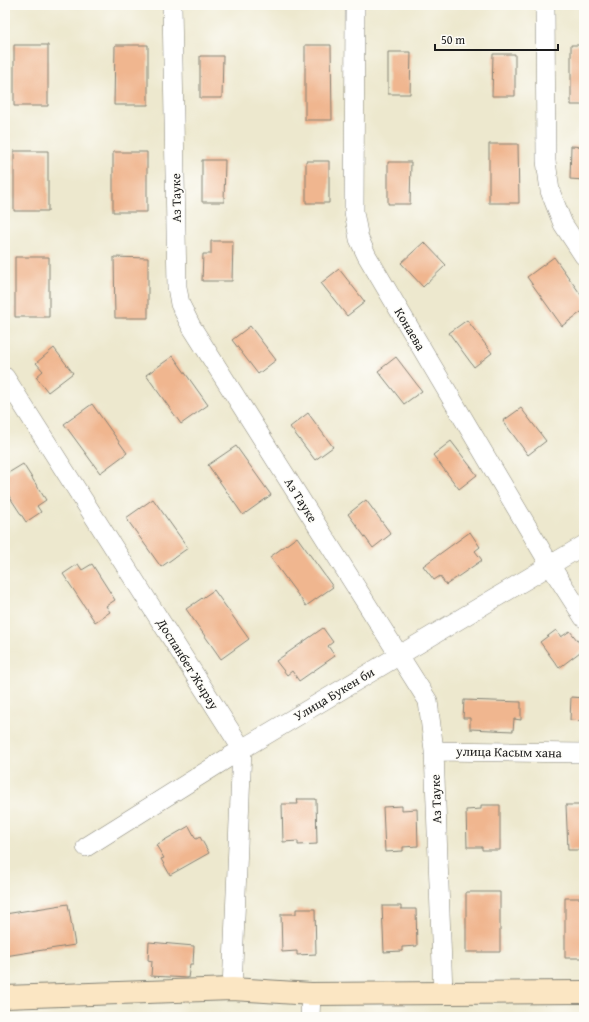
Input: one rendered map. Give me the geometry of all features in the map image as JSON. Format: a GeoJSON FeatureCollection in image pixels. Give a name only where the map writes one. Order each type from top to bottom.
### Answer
{"type":"FeatureCollection","features":[{"type":"Feature","properties":{"kind":"street","name":"Аз Тауке"},"geometry":{"type":"LineString","coordinates":[[172,5],[177,287],[180,304],[191,326],[428,701],[434,751],[443,992]]}},
{"type":"Feature","properties":{"kind":"street","name":"Конаева"},"geometry":{"type":"LineString","coordinates":[[355,5],[354,212],[359,238],[368,256],[550,565],[584,618]]}},
{"type":"Feature","properties":{"kind":"street"},"geometry":{"type":"LineString","coordinates":[[545,5],[546,161],[550,191],[563,224],[584,256]]}},
{"type":"Feature","properties":{"kind":"street","name":"Доспанбет Жырау"},"geometry":{"type":"LineString","coordinates":[[5,377],[242,749]]}},
{"type":"Feature","properties":{"kind":"street","name":"Улица Букен би"},"geometry":{"type":"LineString","coordinates":[[86,847],[242,749],[584,545]]}},
{"type":"Feature","properties":{"kind":"street"},"geometry":{"type":"LineString","coordinates":[[232,989],[242,749]]}},
{"type":"Feature","properties":{"kind":"street","name":"улица Касым хана"},"geometry":{"type":"LineString","coordinates":[[434,751],[584,753]]}},
{"type":"Feature","properties":{"kind":"street"},"geometry":{"type":"LineString","coordinates":[[5,997],[232,989],[311,994],[584,992]]}},
{"type":"Feature","properties":{"kind":"street"},"geometry":{"type":"LineString","coordinates":[[310,1017],[311,994]]}},
{"type":"Feature","properties":{"kind":"building"},"geometry":{"type":"Polygon","coordinates":[[[14,45],[48,45],[48,106],[14,106],[14,45]]]}},
{"type":"Feature","properties":{"kind":"building"},"geometry":{"type":"Polygon","coordinates":[[[115,45],[148,45],[148,105],[114,105],[115,45]]]}},
{"type":"Feature","properties":{"kind":"building"},"geometry":{"type":"Polygon","coordinates":[[[305,45],[331,45],[332,120],[305,120],[305,45]]]}},
{"type":"Feature","properties":{"kind":"building"},"geometry":{"type":"Polygon","coordinates":[[[571,45],[584,45],[584,105],[571,105],[571,45]]]}},
{"type":"Feature","properties":{"kind":"building"},"geometry":{"type":"Polygon","coordinates":[[[388,52],[411,52],[410,94],[388,94],[388,52]]]}},
{"type":"Feature","properties":{"kind":"building"},"geometry":{"type":"Polygon","coordinates":[[[493,54],[515,54],[515,96],[492,96],[493,54]]]}},
{"type":"Feature","properties":{"kind":"building"},"geometry":{"type":"Polygon","coordinates":[[[200,56],[223,56],[222,98],[200,98],[200,56]]]}},
{"type":"Feature","properties":{"kind":"building"},"geometry":{"type":"Polygon","coordinates":[[[489,144],[518,144],[519,203],[489,203],[489,144]]]}},
{"type":"Feature","properties":{"kind":"building"},"geometry":{"type":"Polygon","coordinates":[[[571,146],[584,147],[584,180],[570,179],[571,146]]]}},
{"type":"Feature","properties":{"kind":"building"},"geometry":{"type":"Polygon","coordinates":[[[14,151],[48,151],[48,211],[14,211],[14,151]]]}},
{"type":"Feature","properties":{"kind":"building"},"geometry":{"type":"Polygon","coordinates":[[[113,152],[147,152],[147,212],[113,212],[113,152]]]}},
{"type":"Feature","properties":{"kind":"building"},"geometry":{"type":"Polygon","coordinates":[[[202,160],[225,160],[224,202],[202,202],[202,160]]]}},
{"type":"Feature","properties":{"kind":"building"},"geometry":{"type":"Polygon","coordinates":[[[306,161],[329,161],[329,203],[306,203],[306,161]]]}},
{"type":"Feature","properties":{"kind":"building"},"geometry":{"type":"Polygon","coordinates":[[[388,162],[411,162],[410,204],[388,204],[388,162]]]}},
{"type":"Feature","properties":{"kind":"building"},"geometry":{"type":"Polygon","coordinates":[[[211,241],[233,241],[232,281],[202,281],[203,254],[211,254],[211,241]]]}},
{"type":"Feature","properties":{"kind":"building"},"geometry":{"type":"Polygon","coordinates":[[[424,242],[446,265],[423,287],[401,263],[424,242]]]}},
{"type":"Feature","properties":{"kind":"building"},"geometry":{"type":"Polygon","coordinates":[[[15,257],[49,257],[49,317],[15,317],[15,257]]]}},
{"type":"Feature","properties":{"kind":"building"},"geometry":{"type":"Polygon","coordinates":[[[114,257],[148,258],[148,318],[115,318],[114,257]]]}},
{"type":"Feature","properties":{"kind":"building"},"geometry":{"type":"Polygon","coordinates":[[[554,257],[584,299],[584,310],[562,326],[527,277],[554,257]]]}},
{"type":"Feature","properties":{"kind":"building"},"geometry":{"type":"Polygon","coordinates":[[[339,269],[365,302],[347,316],[321,283],[339,269]]]}},
{"type":"Feature","properties":{"kind":"building"},"geometry":{"type":"Polygon","coordinates":[[[467,320],[492,353],[474,367],[449,333],[467,320]]]}},
{"type":"Feature","properties":{"kind":"building"},"geometry":{"type":"Polygon","coordinates":[[[250,326],[276,360],[258,374],[232,340],[250,326]]]}},
{"type":"Feature","properties":{"kind":"building"},"geometry":{"type":"Polygon","coordinates":[[[54,348],[73,373],[48,392],[36,377],[43,371],[36,363],[54,348]]]}},
{"type":"Feature","properties":{"kind":"building"},"geometry":{"type":"Polygon","coordinates":[[[173,356],[208,405],[181,424],[146,375],[173,356]]]}},
{"type":"Feature","properties":{"kind":"building"},"geometry":{"type":"Polygon","coordinates":[[[396,357],[422,391],[404,404],[378,371],[396,357]]]}},
{"type":"Feature","properties":{"kind":"building"},"geometry":{"type":"Polygon","coordinates":[[[92,404],[127,453],[100,473],[64,424],[92,404]]]}},
{"type":"Feature","properties":{"kind":"building"},"geometry":{"type":"Polygon","coordinates":[[[521,408],[546,441],[528,455],[503,421],[521,408]]]}},
{"type":"Feature","properties":{"kind":"building"},"geometry":{"type":"Polygon","coordinates":[[[308,413],[333,447],[315,460],[290,427],[308,413]]]}},
{"type":"Feature","properties":{"kind":"building"},"geometry":{"type":"Polygon","coordinates":[[[451,441],[477,475],[459,489],[433,455],[451,441]]]}},
{"type":"Feature","properties":{"kind":"building"},"geometry":{"type":"Polygon","coordinates":[[[236,446],[271,495],[243,515],[208,465],[236,446]]]}},
{"type":"Feature","properties":{"kind":"building"},"geometry":{"type":"Polygon","coordinates":[[[23,464],[46,500],[37,506],[41,512],[26,522],[5,490],[5,475],[23,464]]]}},
{"type":"Feature","properties":{"kind":"building"},"geometry":{"type":"Polygon","coordinates":[[[153,499],[188,548],[161,567],[126,518],[153,499]]]}},
{"type":"Feature","properties":{"kind":"building"},"geometry":{"type":"Polygon","coordinates":[[[366,500],[391,534],[373,548],[348,514],[366,500]]]}},
{"type":"Feature","properties":{"kind":"building"},"geometry":{"type":"Polygon","coordinates":[[[470,532],[480,547],[475,551],[482,560],[446,585],[440,576],[434,580],[423,566],[470,532]]]}},
{"type":"Feature","properties":{"kind":"building"},"geometry":{"type":"Polygon","coordinates":[[[297,537],[333,587],[306,606],[270,557],[297,537]]]}},
{"type":"Feature","properties":{"kind":"building"},"geometry":{"type":"Polygon","coordinates":[[[78,564],[82,570],[92,564],[115,600],[106,606],[110,612],[95,622],[63,574],[78,564]]]}},
{"type":"Feature","properties":{"kind":"building"},"geometry":{"type":"Polygon","coordinates":[[[214,590],[249,639],[221,659],[186,609],[214,590]]]}},
{"type":"Feature","properties":{"kind":"building"},"geometry":{"type":"Polygon","coordinates":[[[323,628],[333,642],[328,646],[335,656],[299,681],[292,671],[287,675],[276,661],[323,628]]]}},
{"type":"Feature","properties":{"kind":"building"},"geometry":{"type":"Polygon","coordinates":[[[556,630],[561,637],[570,631],[584,649],[559,668],[540,642],[556,630]]]}},
{"type":"Feature","properties":{"kind":"building"},"geometry":{"type":"Polygon","coordinates":[[[571,697],[584,698],[584,721],[570,720],[571,697]]]}},
{"type":"Feature","properties":{"kind":"building"},"geometry":{"type":"Polygon","coordinates":[[[464,700],[521,702],[521,720],[514,719],[513,731],[470,729],[470,718],[463,718],[464,700]]]}},
{"type":"Feature","properties":{"kind":"building"},"geometry":{"type":"Polygon","coordinates":[[[297,799],[316,799],[317,844],[298,845],[298,841],[283,842],[282,804],[298,804],[297,799]]]}},
{"type":"Feature","properties":{"kind":"building"},"geometry":{"type":"Polygon","coordinates":[[[481,805],[500,805],[500,850],[482,850],[482,847],[467,847],[466,810],[481,809],[481,805]]]}},
{"type":"Feature","properties":{"kind":"building"},"geometry":{"type":"Polygon","coordinates":[[[566,805],[584,805],[584,850],[568,850],[566,805]]]}},
{"type":"Feature","properties":{"kind":"building"},"geometry":{"type":"Polygon","coordinates":[[[402,806],[402,810],[417,809],[418,846],[403,847],[403,851],[385,852],[383,807],[402,806]]]}},
{"type":"Feature","properties":{"kind":"building"},"geometry":{"type":"Polygon","coordinates":[[[189,826],[196,839],[200,837],[209,853],[170,875],[161,859],[164,858],[156,845],[189,826]]]}},
{"type":"Feature","properties":{"kind":"building"},"geometry":{"type":"Polygon","coordinates":[[[466,892],[500,892],[500,952],[466,952],[466,892]]]}},
{"type":"Feature","properties":{"kind":"building"},"geometry":{"type":"Polygon","coordinates":[[[565,898],[584,898],[584,958],[565,958],[565,898]]]}},
{"type":"Feature","properties":{"kind":"building"},"geometry":{"type":"Polygon","coordinates":[[[68,904],[75,945],[5,956],[5,914],[68,904]]]}},
{"type":"Feature","properties":{"kind":"building"},"geometry":{"type":"Polygon","coordinates":[[[382,906],[401,906],[401,909],[416,909],[417,946],[402,947],[402,951],[384,952],[382,906]]]}},
{"type":"Feature","properties":{"kind":"building"},"geometry":{"type":"Polygon","coordinates":[[[296,909],[315,909],[316,954],[297,955],[297,951],[282,952],[281,914],[296,914],[296,909]]]}},
{"type":"Feature","properties":{"kind":"building"},"geometry":{"type":"Polygon","coordinates":[[[149,942],[194,946],[193,964],[190,964],[188,978],[151,976],[152,961],[148,960],[149,942]]]}}]}
